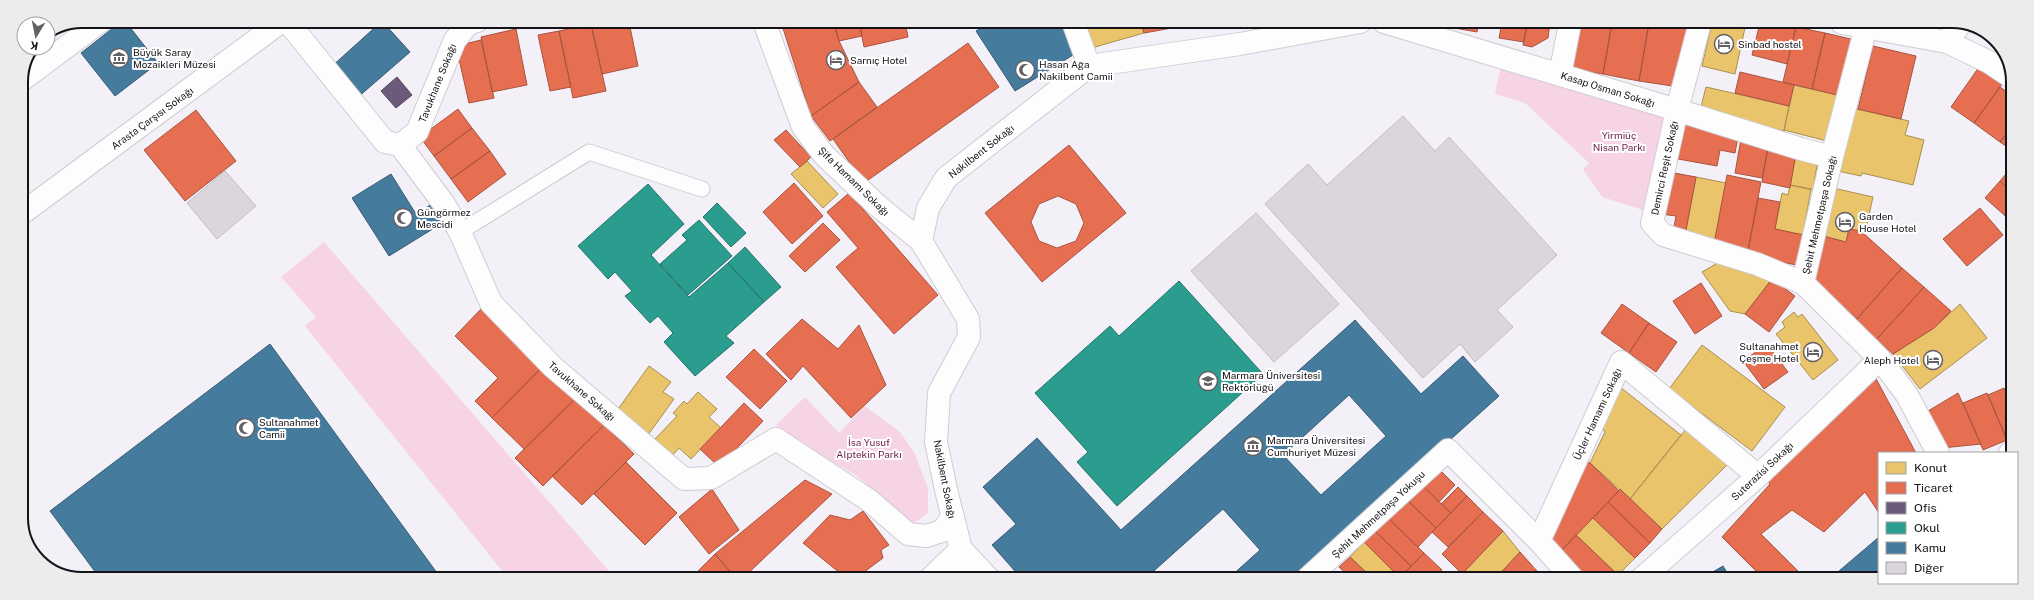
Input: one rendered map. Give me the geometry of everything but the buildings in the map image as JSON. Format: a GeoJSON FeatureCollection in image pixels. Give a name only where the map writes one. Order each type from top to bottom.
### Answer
{"type":"FeatureCollection","features":[{"type":"Feature","properties":{"kind":"street"},"geometry":{"type":"LineString","coordinates":[[29,75],[92,28]]}},
{"type":"Feature","properties":{"kind":"street","name":"Arasta Çarşısı Sokağı"},"geometry":{"type":"LineString","coordinates":[[28,209],[273,28]]}},
{"type":"Feature","properties":{"kind":"street"},"geometry":{"type":"LineString","coordinates":[[293,28],[385,142],[394,149]]}},
{"type":"Feature","properties":{"kind":"street","name":"Tavukhane Sokağı"},"geometry":{"type":"LineString","coordinates":[[464,28],[455,40],[417,132],[394,149],[444,204],[460,232],[491,303],[553,367],[684,479],[711,478],[776,439],[870,501],[908,534],[926,536],[942,531],[953,516]]}},
{"type":"Feature","properties":{"kind":"street","name":"Şifa Hamamı Sokağı"},"geometry":{"type":"LineString","coordinates":[[766,28],[803,127],[824,155],[878,206],[921,241]]}},
{"type":"Feature","properties":{"kind":"street"},"geometry":{"type":"LineString","coordinates":[[1075,28],[1089,66]]}},
{"type":"Feature","properties":{"kind":"street","name":"Nakilbent Sokağı"},"geometry":{"type":"LineString","coordinates":[[967,572],[950,567],[953,516],[936,442],[939,393],[970,336],[968,319],[921,241],[928,208],[946,178],[1089,66],[1240,44],[1327,28]]}},
{"type":"Feature","properties":{"kind":"street","name":"Kasap Osman Sokağı"},"geometry":{"type":"LineString","coordinates":[[1404,28],[1801,149],[1832,157]]}},
{"type":"Feature","properties":{"kind":"street"},"geometry":{"type":"LineString","coordinates":[[1560,75],[1569,28]]}},
{"type":"Feature","properties":{"kind":"street","name":"Demirci Reşit Sokağı"},"geometry":{"type":"LineString","coordinates":[[1699,28],[1676,110],[1652,222],[1663,236],[1757,264],[1803,283]]}},
{"type":"Feature","properties":{"kind":"street","name":"Şehit Mehmetpaşa Sokağı"},"geometry":{"type":"LineString","coordinates":[[1866,28],[1832,157],[1803,283],[1880,359],[1907,395],[1937,452]]}},
{"type":"Feature","properties":{"kind":"street"},"geometry":{"type":"LineString","coordinates":[[1871,28],[1947,42],[1990,62],[2005,72]]}},
{"type":"Feature","properties":{"kind":"street"},"geometry":{"type":"LineString","coordinates":[[1947,42],[1957,28]]}},
{"type":"Feature","properties":{"kind":"street","name":"Suterazisi Sokağı"},"geometry":{"type":"LineString","coordinates":[[1649,572],[1758,476],[1880,359]]}},
{"type":"Feature","properties":{"kind":"street","name":"Üçler Hamamı Sokağı"},"geometry":{"type":"LineString","coordinates":[[1539,541],[1621,362],[1758,476]]}},
{"type":"Feature","properties":{"kind":"street","name":"Şehit Mehmetpaşa Yokuşu"},"geometry":{"type":"LineString","coordinates":[[1323,572],[1448,450],[1539,541]]}},
{"type":"Feature","properties":{"kind":"street"},"geometry":{"type":"LineString","coordinates":[[1539,541],[1567,572]]}},
{"type":"Feature","properties":{"kind":"lane"},"geometry":{"type":"LineString","coordinates":[[460,232],[589,152],[702,189]]}},
{"type":"Feature","properties":{"kind":"green space","name":"Yirmiüç Nisan Parkı"},"geometry":{"type":"Polygon","coordinates":[[[1501,65],[1666,115],[1643,210],[1602,197],[1583,169],[1589,163],[1525,103],[1495,94],[1501,65]]]}},
{"type":"Feature","properties":{"kind":"green space"},"geometry":{"type":"Polygon","coordinates":[[[324,242],[610,572],[503,572],[305,326],[316,317],[281,277],[324,242]]]}},
{"type":"Feature","properties":{"kind":"green space","name":"İsa Yusuf Alptekin Parkı"},"geometry":{"type":"Polygon","coordinates":[[[805,397],[839,433],[865,406],[900,432],[914,452],[928,488],[928,513],[912,525],[856,475],[805,447],[776,425],[805,397]]]}},
{"type":"Feature","properties":{"kind":"place","name":"Sinbad hostel"},"geometry":{"type":"Point","coordinates":[1724,44]}},
{"type":"Feature","properties":{"kind":"place","name":"Büyük Saray Mozaikleri Müzesi"},"geometry":{"type":"Point","coordinates":[119,58]}},
{"type":"Feature","properties":{"kind":"place","name":"Sarnıç Hotel"},"geometry":{"type":"Point","coordinates":[836,60]}},
{"type":"Feature","properties":{"kind":"place","name":"Hasan Ağa Nakilbent Camii"},"geometry":{"type":"Point","coordinates":[1025,70]}},
{"type":"Feature","properties":{"kind":"place","name":"Güngörmez Mescidi"},"geometry":{"type":"Point","coordinates":[403,218]}},
{"type":"Feature","properties":{"kind":"place","name":"Garden House Hotel"},"geometry":{"type":"Point","coordinates":[1845,222]}},
{"type":"Feature","properties":{"kind":"place","name":"Sultanahmet Çeşme Hotel"},"geometry":{"type":"Point","coordinates":[1813,352]}},
{"type":"Feature","properties":{"kind":"place","name":"Aleph Hotel"},"geometry":{"type":"Point","coordinates":[1933,360]}},
{"type":"Feature","properties":{"kind":"place","name":"Marmara Üniversitesi Rektörlüğü"},"geometry":{"type":"Point","coordinates":[1208,381]}},
{"type":"Feature","properties":{"kind":"place","name":"Sultanahmet Camii"},"geometry":{"type":"Point","coordinates":[245,428]}},
{"type":"Feature","properties":{"kind":"place","name":"Marmara Üniversitesi Cumhuriyet Müzesi"},"geometry":{"type":"Point","coordinates":[1253,446]}}]}
